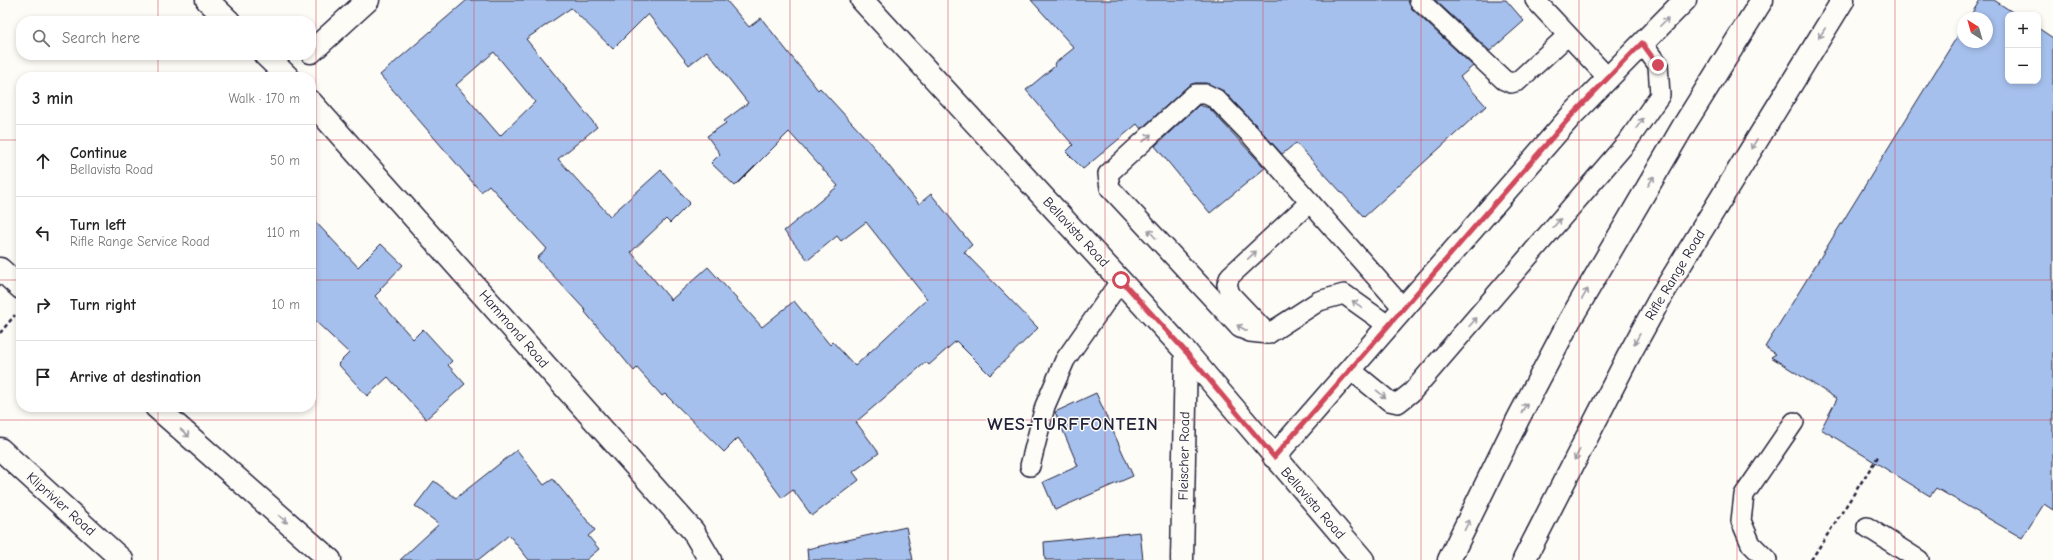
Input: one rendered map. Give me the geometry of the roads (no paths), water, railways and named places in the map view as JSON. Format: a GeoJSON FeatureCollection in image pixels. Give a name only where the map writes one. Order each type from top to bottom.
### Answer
{"type":"FeatureCollection","features":[{"type":"Feature","properties":{"kind":"street"},"geometry":{"type":"LineString","coordinates":[[207,0],[224,16]]}},
{"type":"Feature","properties":{"kind":"street"},"geometry":{"type":"LineString","coordinates":[[316,47],[368,0]]}},
{"type":"Feature","properties":{"kind":"street","name":"Bellavista Road"},"geometry":{"type":"LineString","coordinates":[[862,0],[1186,352],[1363,560]]}},
{"type":"Feature","properties":{"kind":"street"},"geometry":{"type":"LineString","coordinates":[[1274,457],[1571,116],[1686,0]]}},
{"type":"Feature","properties":{"kind":"street"},"geometry":{"type":"LineString","coordinates":[[1449,560],[1518,419],[1570,320],[1684,125],[1762,0]]}},
{"type":"Feature","properties":{"kind":"street","name":"Rifle Range Road"},"geometry":{"type":"LineString","coordinates":[[1524,560],[1625,362],[1663,293],[1843,0]]}},
{"type":"Feature","properties":{"kind":"street"},"geometry":{"type":"LineString","coordinates":[[270,60],[283,72]]}},
{"type":"Feature","properties":{"kind":"street"},"geometry":{"type":"LineString","coordinates":[[291,72],[303,60]]}},
{"type":"Feature","properties":{"kind":"street","name":"Hammond Road"},"geometry":{"type":"LineString","coordinates":[[316,108],[687,525],[710,560]]}},
{"type":"Feature","properties":{"kind":"street"},"geometry":{"type":"LineString","coordinates":[[0,269],[16,283]]}},
{"type":"Feature","properties":{"kind":"street","name":"Fleischer Road"},"geometry":{"type":"LineString","coordinates":[[1182,560],[1186,352]]}},
{"type":"Feature","properties":{"kind":"street"},"geometry":{"type":"LineString","coordinates":[[162,412],[330,560]]}},
{"type":"Feature","properties":{"kind":"street","name":"Kliprivier Road"},"geometry":{"type":"LineString","coordinates":[[0,449],[122,560]]}},
{"type":"Feature","properties":{"kind":"lane"},"geometry":{"type":"LineString","coordinates":[[1419,0],[1504,80],[1511,83],[1518,81],[1567,36]]}},
{"type":"Feature","properties":{"kind":"lane"},"geometry":{"type":"LineString","coordinates":[[1535,0],[1567,36],[1608,78]]}},
{"type":"Feature","properties":{"kind":"lane"},"geometry":{"type":"LineString","coordinates":[[1351,370],[1389,401],[1398,403],[1412,392],[1628,141],[1660,95],[1658,65],[1642,43]]}},
{"type":"Feature","properties":{"kind":"lane"},"geometry":{"type":"LineString","coordinates":[[1389,326],[1344,294],[1319,301],[1268,334],[1250,332],[1232,321],[1110,188],[1108,174],[1195,94],[1206,94],[1216,99],[1249,133],[1404,309]]}},
{"type":"Feature","properties":{"kind":"lane"},"geometry":{"type":"LineString","coordinates":[[1268,334],[1230,294],[1227,284],[1230,276],[1310,202]]}},
{"type":"Feature","properties":{"kind":"lane"},"geometry":{"type":"LineString","coordinates":[[1030,466],[1045,406],[1065,360],[1121,280]]}},
{"type":"Feature","properties":{"kind":"lane"},"geometry":{"type":"LineString","coordinates":[[1766,560],[1750,544],[1741,522],[1744,495],[1794,422]]}},
{"type":"Feature","properties":{"kind":"lane"},"geometry":{"type":"LineString","coordinates":[[1867,527],[1919,560]]}},
{"type":"Feature","properties":{"kind":"district","name":"WES-TURFFONTEIN"},"geometry":{"type":"Point","coordinates":[1073,424]}}]}
